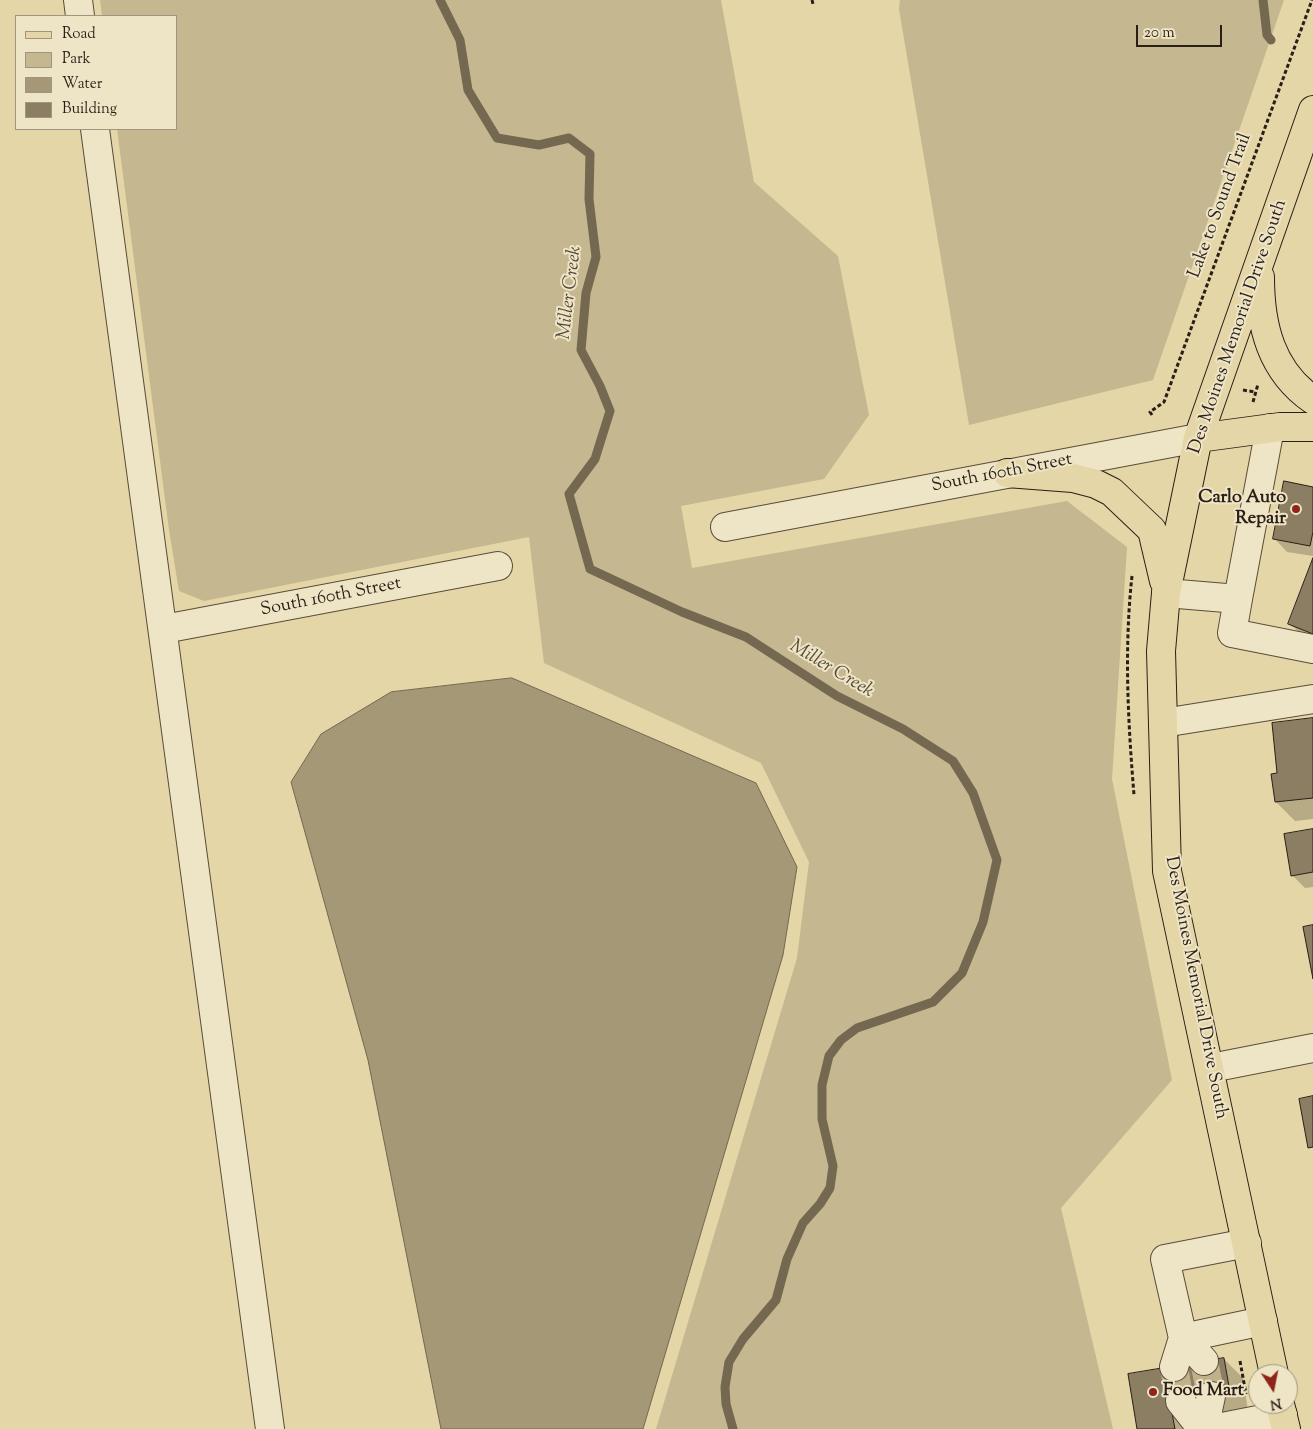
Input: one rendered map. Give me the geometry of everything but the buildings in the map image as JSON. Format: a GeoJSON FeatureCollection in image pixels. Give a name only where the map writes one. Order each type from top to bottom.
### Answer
{"type":"FeatureCollection","features":[{"type":"Feature","properties":{"kind":"main road","name":"Des Moines Memorial Drive South"},"geometry":{"type":"LineString","coordinates":[[1272,1364],[1168,871],[1161,651],[1166,593],[1198,438],[1313,110]]}},
{"type":"Feature","properties":{"kind":"main road"},"geometry":{"type":"LineString","coordinates":[[1260,261],[1260,300],[1265,334],[1274,359],[1293,384],[1313,400]]}},
{"type":"Feature","properties":{"kind":"main road","name":"South 160th Street"},"geometry":{"type":"LineString","coordinates":[[1198,438],[1275,427],[1313,416]]}},
{"type":"Feature","properties":{"kind":"main road","name":"South 160th Street"},"geometry":{"type":"LineString","coordinates":[[1275,427],[1313,427]]}},
{"type":"Feature","properties":{"kind":"main road"},"geometry":{"type":"LineString","coordinates":[[1007,473],[1073,478],[1096,484],[1112,492],[1152,530],[1166,593]]}},
{"type":"Feature","properties":{"kind":"street"},"geometry":{"type":"LineString","coordinates":[[78,0],[80,15]]}},
{"type":"Feature","properties":{"kind":"street"},"geometry":{"type":"LineString","coordinates":[[95,130],[164,629],[270,1429]]}},
{"type":"Feature","properties":{"kind":"street"},"geometry":{"type":"LineString","coordinates":[[1275,427],[1232,633],[1313,650]]}},
{"type":"Feature","properties":{"kind":"street","name":"South 160th Street"},"geometry":{"type":"LineString","coordinates":[[725,527],[1198,438]]}},
{"type":"Feature","properties":{"kind":"street","name":"South 160th Street"},"geometry":{"type":"LineString","coordinates":[[164,629],[498,566]]}},
{"type":"Feature","properties":{"kind":"street"},"geometry":{"type":"LineString","coordinates":[[1166,593],[1238,599]]}},
{"type":"Feature","properties":{"kind":"street"},"geometry":{"type":"LineString","coordinates":[[1163,723],[1313,699]]}},
{"type":"Feature","properties":{"kind":"street"},"geometry":{"type":"LineString","coordinates":[[1211,1068],[1313,1048]]}},
{"type":"Feature","properties":{"kind":"street"},"geometry":{"type":"LineString","coordinates":[[1204,1361],[1183,1338],[1165,1259],[1247,1243]]}},
{"type":"Feature","properties":{"kind":"street"},"geometry":{"type":"LineString","coordinates":[[1183,1338],[1263,1321]]}},
{"type":"Feature","properties":{"kind":"street"},"geometry":{"type":"LineString","coordinates":[[1174,1367],[1183,1338]]}},
{"type":"Feature","properties":{"kind":"street"},"geometry":{"type":"LineString","coordinates":[[1203,1429],[1211,1396]]}},
{"type":"Feature","properties":{"kind":"street"},"geometry":{"type":"LineString","coordinates":[[1180,1401],[1203,1429]]}},
{"type":"Feature","properties":{"kind":"street"},"geometry":{"type":"LineString","coordinates":[[1212,1429],[1283,1416]]}},
{"type":"Feature","properties":{"kind":"path","name":"Lake to Sound Trail"},"geometry":{"type":"LineString","coordinates":[[1152,414],[1150,412],[1164,402],[1312,0]]}},
{"type":"Feature","properties":{"kind":"path"},"geometry":{"type":"LineString","coordinates":[[1242,390],[1255,392]]}},
{"type":"Feature","properties":{"kind":"green space"},"geometry":{"type":"Polygon","coordinates":[[[100,0],[721,0],[754,182],[838,256],[869,415],[824,479],[681,506],[692,568],[1067,501],[1127,547],[1112,779],[1172,1080],[1061,1208],[1113,1429],[656,1429],[797,958],[809,862],[761,763],[544,663],[529,537],[204,601],[179,591],[169,530],[117,130],[178,130],[178,15],[102,15],[100,0]]]}},
{"type":"Feature","properties":{"kind":"green space"},"geometry":{"type":"Polygon","coordinates":[[[900,0],[1284,0],[1153,380],[969,425],[899,9],[900,0]]]}},
{"type":"Feature","properties":{"kind":"water"},"geometry":{"type":"Polygon","coordinates":[[[512,678],[756,783],[797,867],[783,955],[643,1429],[441,1429],[368,1060],[291,782],[321,734],[391,692],[512,678]]]}},
{"type":"Feature","properties":{"kind":"waterway","name":"Miller Creek"},"geometry":{"type":"LineString","coordinates":[[440,0],[460,40],[468,90],[497,138],[539,145],[569,138],[590,154],[589,199],[596,257],[586,293],[581,350],[600,386],[610,411],[595,459],[569,494],[590,569],[682,612],[746,637],[837,696],[903,729],[953,761],[973,793],[997,860],[983,922],[962,973],[933,1002],[857,1028],[841,1040],[829,1056],[822,1085],[822,1119],[833,1166],[830,1188],[820,1204],[803,1223],[787,1259],[776,1300],[743,1339],[729,1362],[725,1387],[726,1404],[733,1429]]}},
{"type":"Feature","properties":{"kind":"waterway"},"geometry":{"type":"LineString","coordinates":[[1263,0],[1267,35],[1271,40]]}},
{"type":"Feature","properties":{"kind":"tunnel"},"geometry":{"type":"LineString","coordinates":[[1204,1361],[1211,1396]]}},
{"type":"Feature","properties":{"kind":"tunnel"},"geometry":{"type":"LineString","coordinates":[[1174,1367],[1180,1401]]}},
{"type":"Feature","properties":{"kind":"place","name":"Carlo Auto Repair"},"geometry":{"type":"Point","coordinates":[1296,509]}},
{"type":"Feature","properties":{"kind":"place","name":"Food Mart"},"geometry":{"type":"Point","coordinates":[1153,1392]}}]}
